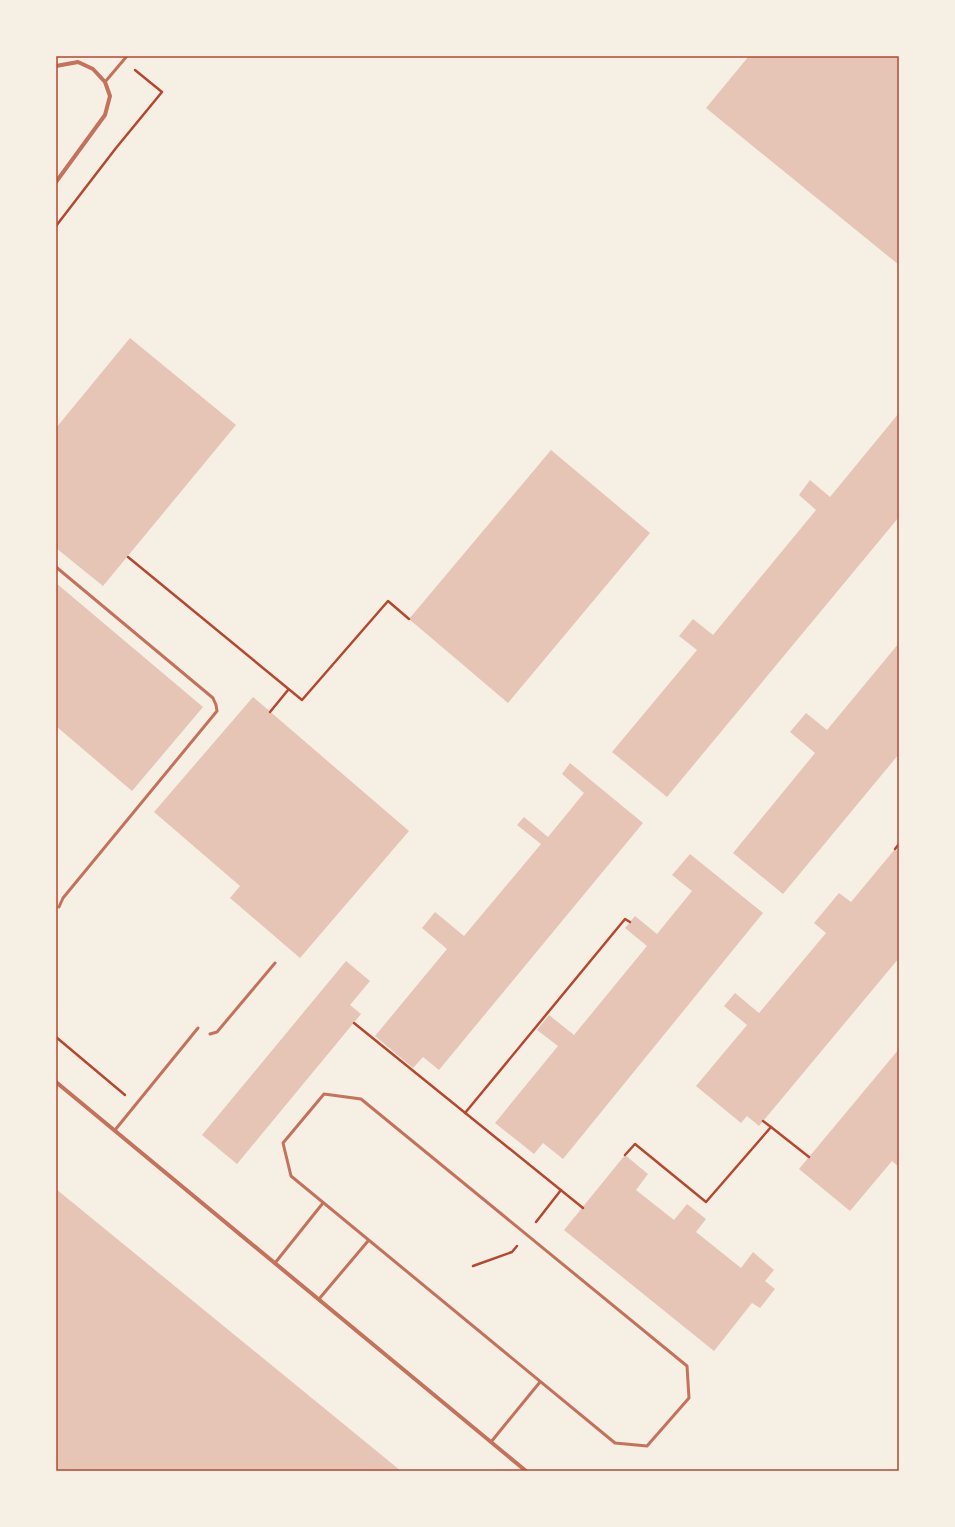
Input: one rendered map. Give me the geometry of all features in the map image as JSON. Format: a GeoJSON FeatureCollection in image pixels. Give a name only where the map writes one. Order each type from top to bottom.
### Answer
{"type":"FeatureCollection","features":[{"type":"Feature","properties":{"kind":"street"},"geometry":{"type":"LineString","coordinates":[[56,66],[78,62],[93,69],[105,82],[110,96],[105,115],[56,182]]}},
{"type":"Feature","properties":{"kind":"street"},"geometry":{"type":"LineString","coordinates":[[56,1082],[526,1471]]}},
{"type":"Feature","properties":{"kind":"lane"},"geometry":{"type":"LineString","coordinates":[[105,82],[127,56]]}},
{"type":"Feature","properties":{"kind":"lane"},"geometry":{"type":"LineString","coordinates":[[56,567],[213,698],[217,711],[63,898],[59,907]]}},
{"type":"Feature","properties":{"kind":"lane"},"geometry":{"type":"LineString","coordinates":[[210,1034],[217,1032],[275,963]]}},
{"type":"Feature","properties":{"kind":"lane"},"geometry":{"type":"LineString","coordinates":[[115,1130],[198,1028]]}},
{"type":"Feature","properties":{"kind":"lane"},"geometry":{"type":"LineString","coordinates":[[324,1094],[361,1099],[687,1366],[689,1398],[647,1446],[615,1443],[368,1241],[291,1176],[283,1143],[324,1094]]}},
{"type":"Feature","properties":{"kind":"lane"},"geometry":{"type":"LineString","coordinates":[[275,1263],[324,1203]]}},
{"type":"Feature","properties":{"kind":"lane"},"geometry":{"type":"LineString","coordinates":[[319,1299],[368,1241]]}},
{"type":"Feature","properties":{"kind":"lane"},"geometry":{"type":"LineString","coordinates":[[491,1442],[540,1382]]}},
{"type":"Feature","properties":{"kind":"path"},"geometry":{"type":"LineString","coordinates":[[56,226],[116,148],[162,92],[123,61]]}},
{"type":"Feature","properties":{"kind":"path"},"geometry":{"type":"LineString","coordinates":[[128,557],[302,700],[388,601],[409,619]]}},
{"type":"Feature","properties":{"kind":"path"},"geometry":{"type":"LineString","coordinates":[[270,712],[288,690]]}},
{"type":"Feature","properties":{"kind":"path"},"geometry":{"type":"LineString","coordinates":[[895,849],[899,844]]}},
{"type":"Feature","properties":{"kind":"path"},"geometry":{"type":"LineString","coordinates":[[466,1112],[625,919],[630,922]]}},
{"type":"Feature","properties":{"kind":"path"},"geometry":{"type":"LineString","coordinates":[[354,1023],[583,1208]]}},
{"type":"Feature","properties":{"kind":"path"},"geometry":{"type":"LineString","coordinates":[[56,1037],[136,1104]]}},
{"type":"Feature","properties":{"kind":"path"},"geometry":{"type":"LineString","coordinates":[[763,1121],[809,1157]]}},
{"type":"Feature","properties":{"kind":"path"},"geometry":{"type":"LineString","coordinates":[[625,1155],[635,1144],[706,1202],[771,1127]]}},
{"type":"Feature","properties":{"kind":"building"},"geometry":{"type":"Polygon","coordinates":[[[749,56],[899,56],[899,265],[706,108],[749,56]]]}},
{"type":"Feature","properties":{"kind":"building"},"geometry":{"type":"Polygon","coordinates":[[[130,338],[236,425],[103,586],[56,548],[56,428],[130,338]]]}},
{"type":"Feature","properties":{"kind":"building"},"geometry":{"type":"Polygon","coordinates":[[[899,413],[899,517],[667,797],[612,752],[697,650],[679,636],[693,619],[713,635],[816,510],[799,495],[810,480],[830,497],[899,413]]]}},
{"type":"Feature","properties":{"kind":"building"},"geometry":{"type":"Polygon","coordinates":[[[551,450],[650,533],[508,703],[409,619],[551,450]]]}},
{"type":"Feature","properties":{"kind":"building"},"geometry":{"type":"Polygon","coordinates":[[[56,583],[203,707],[132,791],[56,726],[56,583]]]}},
{"type":"Feature","properties":{"kind":"building"},"geometry":{"type":"Polygon","coordinates":[[[899,643],[899,754],[783,894],[733,853],[815,753],[790,732],[806,713],[827,730],[899,643]]]}},
{"type":"Feature","properties":{"kind":"building"},"geometry":{"type":"Polygon","coordinates":[[[253,697],[409,831],[300,958],[230,898],[240,886],[154,812],[253,697]]]}},
{"type":"Feature","properties":{"kind":"building"},"geometry":{"type":"Polygon","coordinates":[[[570,763],[643,823],[439,1070],[423,1057],[413,1068],[375,1036],[447,949],[422,928],[435,912],[464,936],[541,844],[517,825],[524,817],[548,837],[584,793],[562,774],[570,763]]]}},
{"type":"Feature","properties":{"kind":"building"},"geometry":{"type":"Polygon","coordinates":[[[895,849],[899,852],[899,958],[759,1126],[747,1116],[741,1123],[696,1086],[747,1025],[724,1006],[735,993],[759,1013],[826,933],[814,923],[839,893],[851,902],[895,849]]]}},
{"type":"Feature","properties":{"kind":"building"},"geometry":{"type":"Polygon","coordinates":[[[690,854],[763,913],[563,1159],[543,1143],[534,1154],[495,1123],[558,1046],[537,1030],[549,1015],[574,1035],[647,946],[625,928],[635,916],[657,934],[692,891],[672,875],[690,854]]]}},
{"type":"Feature","properties":{"kind":"building"},"geometry":{"type":"Polygon","coordinates":[[[346,961],[370,981],[350,1005],[361,1014],[237,1164],[202,1135],[346,961]]]}},
{"type":"Feature","properties":{"kind":"building"},"geometry":{"type":"Polygon","coordinates":[[[899,1049],[899,1167],[892,1161],[850,1211],[799,1169],[899,1049]]]}},
{"type":"Feature","properties":{"kind":"building"},"geometry":{"type":"Polygon","coordinates":[[[625,1155],[648,1174],[636,1190],[674,1220],[687,1204],[706,1219],[696,1232],[741,1268],[753,1252],[774,1270],[765,1281],[775,1289],[760,1308],[752,1303],[714,1351],[564,1230],[625,1155]]]}},
{"type":"Feature","properties":{"kind":"building"},"geometry":{"type":"Polygon","coordinates":[[[56,1189],[401,1471],[56,1471],[56,1189]]]}}]}
